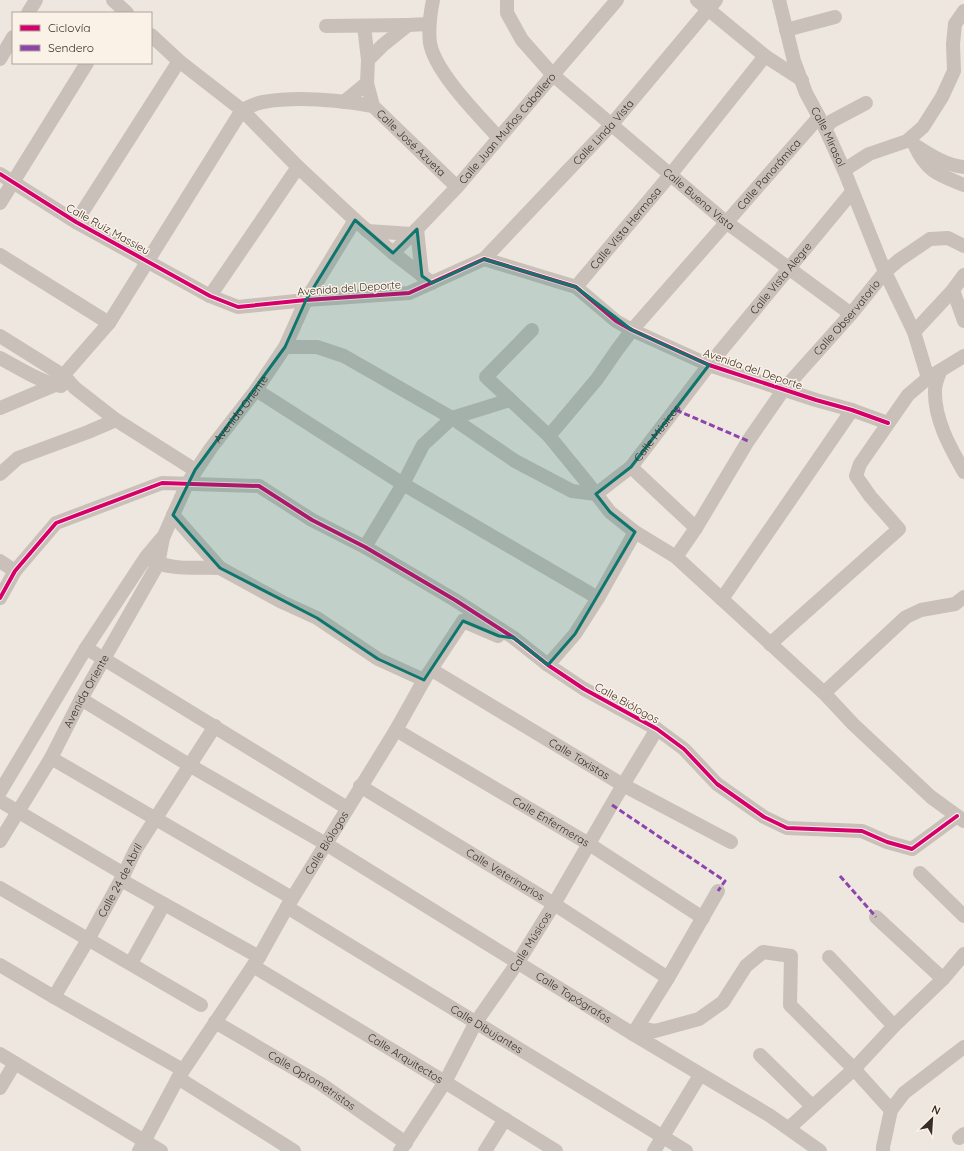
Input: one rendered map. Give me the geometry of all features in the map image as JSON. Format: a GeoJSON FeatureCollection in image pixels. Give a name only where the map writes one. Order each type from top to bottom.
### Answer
{"type":"FeatureCollection","features":[{"type":"Feature","properties":{"kind":"street"},"geometry":{"type":"LineString","coordinates":[[29,12],[36,0]]}},
{"type":"Feature","properties":{"kind":"street"},"geometry":{"type":"LineString","coordinates":[[433,0],[429,24],[431,44],[438,64],[464,99],[498,137]]}},
{"type":"Feature","properties":{"kind":"street","name":"Calle Buena Vista"},"geometry":{"type":"LineString","coordinates":[[507,0],[507,12],[522,40],[553,74],[726,222],[851,314]]}},
{"type":"Feature","properties":{"kind":"street","name":"Calle Juan Muños Caballero"},"geometry":{"type":"LineString","coordinates":[[393,253],[457,187],[498,137],[617,0]]}},
{"type":"Feature","properties":{"kind":"street"},"geometry":{"type":"LineString","coordinates":[[696,0],[712,4],[765,56],[802,80]]}},
{"type":"Feature","properties":{"kind":"street","name":"Calle Mirasol"},"geometry":{"type":"LineString","coordinates":[[779,0],[794,61],[806,93],[822,122],[844,170],[885,272],[934,375]]}},
{"type":"Feature","properties":{"kind":"street","name":"Calle Linda Vista"},"geometry":{"type":"LineString","coordinates":[[484,259],[612,124],[712,4]]}},
{"type":"Feature","properties":{"kind":"street"},"geometry":{"type":"LineString","coordinates":[[844,170],[869,154],[911,143],[923,127],[942,96],[954,71],[953,44],[955,24],[964,11]]}},
{"type":"Feature","properties":{"kind":"street"},"geometry":{"type":"LineString","coordinates":[[786,30],[835,17]]}},
{"type":"Feature","properties":{"kind":"street"},"geometry":{"type":"LineString","coordinates":[[326,26],[429,24]]}},
{"type":"Feature","properties":{"kind":"street"},"geometry":{"type":"LineString","coordinates":[[368,60],[383,45],[408,25]]}},
{"type":"Feature","properties":{"kind":"street","name":"Calle José Azueta"},"geometry":{"type":"LineString","coordinates":[[364,26],[368,60],[367,83],[373,106],[457,187]]}},
{"type":"Feature","properties":{"kind":"street"},"geometry":{"type":"LineString","coordinates":[[152,36],[179,61],[242,110],[298,167],[367,231],[427,279]]}},
{"type":"Feature","properties":{"kind":"street"},"geometry":{"type":"LineString","coordinates":[[0,58],[12,39]]}},
{"type":"Feature","properties":{"kind":"street","name":"Calle Vista Hermosa"},"geometry":{"type":"LineString","coordinates":[[576,287],[765,56]]}},
{"type":"Feature","properties":{"kind":"street"},"geometry":{"type":"LineString","coordinates":[[76,222],[179,61]]}},
{"type":"Feature","properties":{"kind":"street"},"geometry":{"type":"LineString","coordinates":[[0,203],[86,64]]}},
{"type":"Feature","properties":{"kind":"street"},"geometry":{"type":"LineString","coordinates":[[344,102],[367,83]]}},
{"type":"Feature","properties":{"kind":"street"},"geometry":{"type":"LineString","coordinates":[[0,408],[59,381],[109,323],[242,110],[261,102],[294,99],[344,102],[373,106]]}},
{"type":"Feature","properties":{"kind":"street","name":"Calle Panorámica"},"geometry":{"type":"LineString","coordinates":[[548,436],[597,379],[636,325],[726,222],[822,122],[832,121],[866,102]]}},
{"type":"Feature","properties":{"kind":"street"},"geometry":{"type":"LineString","coordinates":[[911,143],[932,156],[964,167]]}},
{"type":"Feature","properties":{"kind":"street"},"geometry":{"type":"LineString","coordinates":[[911,143],[920,159],[938,174],[964,185]]}},
{"type":"Feature","properties":{"kind":"street"},"geometry":{"type":"LineString","coordinates":[[210,296],[298,167]]}},
{"type":"Feature","properties":{"kind":"street","name":"Calle Ruiz Massieu"},"geometry":{"type":"LineString","coordinates":[[0,174],[76,222],[210,296]]}},
{"type":"Feature","properties":{"kind":"street","name":"Calle Vista Alegre"},"geometry":{"type":"LineString","coordinates":[[709,365],[852,192]]}},
{"type":"Feature","properties":{"kind":"street","name":"Avenida Oriente"},"geometry":{"type":"LineString","coordinates":[[0,841],[51,758],[103,660],[195,470],[256,390],[285,347],[306,300],[355,220]]}},
{"type":"Feature","properties":{"kind":"street"},"geometry":{"type":"LineString","coordinates":[[367,231],[414,232],[427,279]]}},
{"type":"Feature","properties":{"kind":"street","name":"Calle Observatorio"},"geometry":{"type":"LineString","coordinates":[[676,557],[696,528],[748,441],[784,389],[851,314],[885,272],[899,260],[930,239],[948,238],[964,246]]}},
{"type":"Feature","properties":{"kind":"street"},"geometry":{"type":"LineString","coordinates":[[0,255],[109,323]]}},
{"type":"Feature","properties":{"kind":"street"},"geometry":{"type":"LineString","coordinates":[[484,259],[576,287]]}},
{"type":"Feature","properties":{"kind":"street","name":"Avenida del Deporte"},"geometry":{"type":"LineString","coordinates":[[210,296],[238,307],[306,300],[410,293],[427,279],[484,259]]}},
{"type":"Feature","properties":{"kind":"street"},"geometry":{"type":"LineString","coordinates":[[914,332],[953,290],[964,275]]}},
{"type":"Feature","properties":{"kind":"street","name":"Avenida del Deporte"},"geometry":{"type":"LineString","coordinates":[[576,287],[616,321],[636,325],[709,365],[852,410],[888,423]]}},
{"type":"Feature","properties":{"kind":"street"},"geometry":{"type":"LineString","coordinates":[[953,290],[964,321]]}},
{"type":"Feature","properties":{"kind":"street"},"geometry":{"type":"LineString","coordinates":[[532,330],[486,377],[548,436],[610,512],[635,532],[676,557],[824,693],[853,724],[931,797],[960,819]]}},
{"type":"Feature","properties":{"kind":"street"},"geometry":{"type":"LineString","coordinates":[[0,336],[59,381]]}},
{"type":"Feature","properties":{"kind":"street"},"geometry":{"type":"LineString","coordinates":[[285,347],[318,347],[344,356],[452,418],[515,462],[572,491],[596,494]]}},
{"type":"Feature","properties":{"kind":"street"},"geometry":{"type":"LineString","coordinates":[[770,644],[900,529],[870,496],[856,476],[860,464],[908,395],[934,375],[964,356]]}},
{"type":"Feature","properties":{"kind":"street"},"geometry":{"type":"LineString","coordinates":[[0,358],[31,374],[59,381],[75,388],[116,420],[195,470]]}},
{"type":"Feature","properties":{"kind":"street","name":"Calle Músicos"},"geometry":{"type":"LineString","coordinates":[[596,494],[631,467],[709,365]]}},
{"type":"Feature","properties":{"kind":"street"},"geometry":{"type":"LineString","coordinates":[[934,375],[938,415],[948,445],[964,472]]}},
{"type":"Feature","properties":{"kind":"street"},"geometry":{"type":"LineString","coordinates":[[256,390],[403,484],[598,598]]}},
{"type":"Feature","properties":{"kind":"street"},"geometry":{"type":"LineString","coordinates":[[365,547],[403,484],[423,445],[452,418],[510,400]]}},
{"type":"Feature","properties":{"kind":"street"},"geometry":{"type":"LineString","coordinates":[[722,599],[852,410]]}},
{"type":"Feature","properties":{"kind":"street"},"geometry":{"type":"LineString","coordinates":[[0,474],[18,458],[116,420]]}},
{"type":"Feature","properties":{"kind":"street"},"geometry":{"type":"LineString","coordinates":[[631,467],[696,528]]}},
{"type":"Feature","properties":{"kind":"street"},"geometry":{"type":"LineString","coordinates":[[0,598],[15,571],[56,523],[162,482],[259,486],[312,520],[365,547],[455,600],[514,638]]}},
{"type":"Feature","properties":{"kind":"street"},"geometry":{"type":"LineString","coordinates":[[173,515],[220,568]]}},
{"type":"Feature","properties":{"kind":"street"},"geometry":{"type":"LineString","coordinates":[[548,665],[574,634],[598,598],[635,532]]}},
{"type":"Feature","properties":{"kind":"street"},"geometry":{"type":"LineString","coordinates":[[0,561],[15,571]]}},
{"type":"Feature","properties":{"kind":"street"},"geometry":{"type":"LineString","coordinates":[[152,561],[174,567],[220,568]]}},
{"type":"Feature","properties":{"kind":"street","name":"Avenida Oriente"},"geometry":{"type":"LineString","coordinates":[[0,792],[86,648],[152,561]]}},
{"type":"Feature","properties":{"kind":"street","name":"Calle Taxistas"},"geometry":{"type":"LineString","coordinates":[[220,568],[282,602],[317,618],[378,659],[428,675],[623,785],[731,842]]}},
{"type":"Feature","properties":{"kind":"street"},"geometry":{"type":"LineString","coordinates":[[824,693],[906,617],[922,610],[955,604],[964,597]]}},
{"type":"Feature","properties":{"kind":"street","name":"Calle Biólogos"},"geometry":{"type":"LineString","coordinates":[[142,1146],[181,1074],[256,962],[290,902],[360,786],[463,621],[499,636],[514,638],[548,665],[584,689],[657,729],[684,749],[717,784],[764,817],[787,828],[862,831],[887,842],[912,849],[960,819]]}},
{"type":"Feature","properties":{"kind":"street"},"geometry":{"type":"LineString","coordinates":[[86,648],[103,660],[347,808]]}},
{"type":"Feature","properties":{"kind":"street","name":"Calle Topógrafos"},"geometry":{"type":"LineString","coordinates":[[81,699],[189,765],[326,844],[518,962],[635,1031],[700,1075],[789,1128],[820,1151]]}},
{"type":"Feature","properties":{"kind":"street","name":"Calle 24 de Abril"},"geometry":{"type":"LineString","coordinates":[[54,997],[123,877],[136,849],[214,726]]}},
{"type":"Feature","properties":{"kind":"street","name":"Calle Músicos"},"geometry":{"type":"LineString","coordinates":[[403,1147],[445,1082],[476,1022],[518,962],[554,904],[657,729]]}},
{"type":"Feature","properties":{"kind":"street","name":"Calle Enfermeras"},"geometry":{"type":"LineString","coordinates":[[396,730],[589,844],[703,918]]}},
{"type":"Feature","properties":{"kind":"street","name":"Calle Dibujantes"},"geometry":{"type":"LineString","coordinates":[[51,758],[156,819],[290,902],[476,1022],[686,1151]]}},
{"type":"Feature","properties":{"kind":"street","name":"Calle Veterinarios"},"geometry":{"type":"LineString","coordinates":[[360,786],[554,904],[668,978]]}},
{"type":"Feature","properties":{"kind":"street","name":"Calle Arquitectos"},"geometry":{"type":"LineString","coordinates":[[0,802],[123,877],[556,1151]]}},
{"type":"Feature","properties":{"kind":"street"},"geometry":{"type":"LineString","coordinates":[[920,873],[964,916]]}},
{"type":"Feature","properties":{"kind":"street"},"geometry":{"type":"LineString","coordinates":[[0,888],[89,938],[201,1005]]}},
{"type":"Feature","properties":{"kind":"street"},"geometry":{"type":"LineString","coordinates":[[635,1031],[668,978],[718,891]]}},
{"type":"Feature","properties":{"kind":"street"},"geometry":{"type":"LineString","coordinates":[[131,963],[164,904]]}},
{"type":"Feature","properties":{"kind":"street"},"geometry":{"type":"LineString","coordinates":[[876,917],[943,979]]}},
{"type":"Feature","properties":{"kind":"street"},"geometry":{"type":"LineString","coordinates":[[635,1031],[656,1031],[699,1019],[723,1002],[746,966],[763,952],[791,956],[790,1005],[854,1069],[891,1110]]}},
{"type":"Feature","properties":{"kind":"street"},"geometry":{"type":"LineString","coordinates":[[789,1128],[854,1069],[894,1026],[943,979],[964,954]]}},
{"type":"Feature","properties":{"kind":"street"},"geometry":{"type":"LineString","coordinates":[[829,957],[894,1026]]}},
{"type":"Feature","properties":{"kind":"street"},"geometry":{"type":"LineString","coordinates":[[0,965],[181,1074],[294,1151]]}},
{"type":"Feature","properties":{"kind":"street","name":"Calle Optometristas"},"geometry":{"type":"LineString","coordinates":[[215,1022],[321,1084],[403,1147]]}},
{"type":"Feature","properties":{"kind":"street"},"geometry":{"type":"LineString","coordinates":[[883,1151],[891,1110],[904,1093],[964,1046]]}},
{"type":"Feature","properties":{"kind":"street"},"geometry":{"type":"LineString","coordinates":[[0,1054],[142,1146],[161,1151]]}},
{"type":"Feature","properties":{"kind":"street"},"geometry":{"type":"LineString","coordinates":[[760,1055],[812,1106]]}},
{"type":"Feature","properties":{"kind":"street"},"geometry":{"type":"LineString","coordinates":[[0,1088],[15,1063]]}},
{"type":"Feature","properties":{"kind":"street"},"geometry":{"type":"LineString","coordinates":[[654,1151],[700,1075]]}},
{"type":"Feature","properties":{"kind":"street"},"geometry":{"type":"LineString","coordinates":[[485,1151],[505,1119]]}},
{"type":"Feature","properties":{"kind":"highlighted area"},"geometry":{"type":"Polygon","coordinates":[[[355,220],[393,253],[417,229],[422,276],[432,283],[484,259],[576,287],[632,330],[709,365],[631,467],[596,494],[610,512],[635,532],[575,634],[548,665],[514,638],[499,636],[463,621],[424,680],[378,659],[317,618],[220,568],[173,515],[195,470],[285,347],[306,300],[355,220]]]}},
{"type":"Feature","properties":{"kind":"marked path"},"geometry":{"type":"LineString","coordinates":[[676,410],[748,441]]}},
{"type":"Feature","properties":{"kind":"marked path"},"geometry":{"type":"LineString","coordinates":[[612,805],[725,881],[718,891]]}},
{"type":"Feature","properties":{"kind":"marked path"},"geometry":{"type":"LineString","coordinates":[[840,876],[876,917]]}},
{"type":"Feature","properties":{"kind":"cycle path"},"geometry":{"type":"LineString","coordinates":[[0,174],[76,222],[210,296],[238,307],[306,300],[409,293],[484,259],[576,287],[616,321],[632,330],[709,365],[816,400],[852,410],[888,423]]}},
{"type":"Feature","properties":{"kind":"cycle path"},"geometry":{"type":"LineString","coordinates":[[0,598],[15,571],[56,523],[162,483],[259,486],[312,520],[365,547],[455,600],[514,638],[548,665],[584,689],[657,729],[684,749],[717,784],[764,817],[787,828],[862,831],[887,842],[912,849],[957,816]]}}]}
